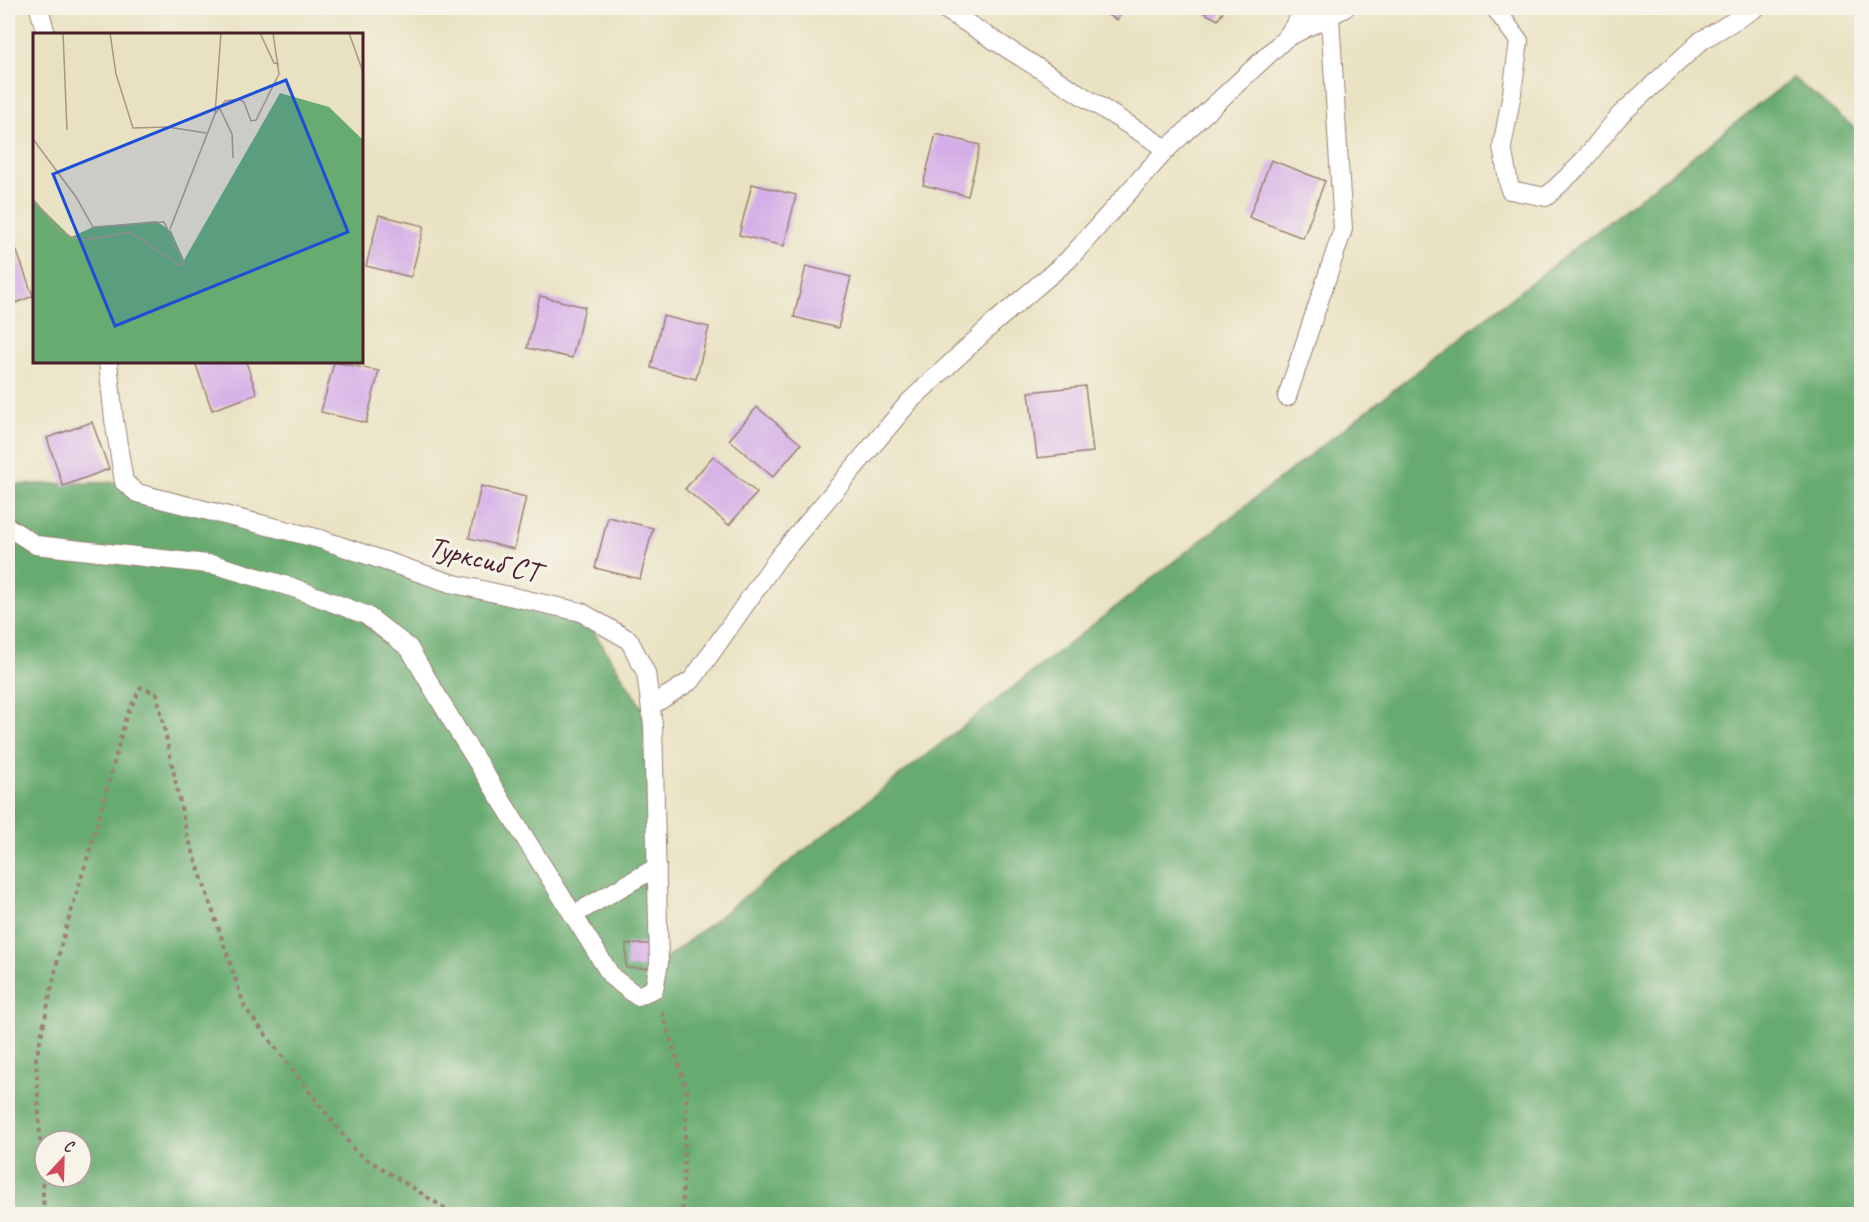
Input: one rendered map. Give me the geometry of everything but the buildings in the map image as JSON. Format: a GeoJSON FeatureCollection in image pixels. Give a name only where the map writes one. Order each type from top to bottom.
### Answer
{"type":"FeatureCollection","features":[{"type":"Feature","properties":{"kind":"lane"},"geometry":{"type":"LineString","coordinates":[[39,8],[46,33]]}},
{"type":"Feature","properties":{"kind":"lane"},"geometry":{"type":"LineString","coordinates":[[943,8],[1167,149]]}},
{"type":"Feature","properties":{"kind":"lane"},"geometry":{"type":"LineString","coordinates":[[651,706],[692,680],[778,558],[910,401],[996,321],[1068,260],[1167,149],[1286,39],[1305,8]]}},
{"type":"Feature","properties":{"kind":"lane"},"geometry":{"type":"LineString","coordinates":[[1286,39],[1345,8]]}},
{"type":"Feature","properties":{"kind":"lane"},"geometry":{"type":"LineString","coordinates":[[1495,8],[1519,41],[1502,147],[1510,190],[1546,197],[1580,166],[1620,115],[1702,40],[1756,8]]}},
{"type":"Feature","properties":{"kind":"lane"},"geometry":{"type":"LineString","coordinates":[[1287,397],[1343,229],[1330,17]]}},
{"type":"Feature","properties":{"kind":"lane","name":"Турксиб СТ"},"geometry":{"type":"LineString","coordinates":[[108,363],[124,482],[137,492],[320,539],[450,583],[581,612],[629,640],[646,673],[653,725],[660,963],[654,989]]}},
{"type":"Feature","properties":{"kind":"lane"},"geometry":{"type":"LineString","coordinates":[[8,526],[36,545],[145,559],[216,565],[294,588],[366,615],[410,648],[458,731],[612,977],[637,996],[654,989]]}},
{"type":"Feature","properties":{"kind":"lane"},"geometry":{"type":"LineString","coordinates":[[573,915],[657,867]]}},
{"type":"Feature","properties":{"kind":"path"},"geometry":{"type":"LineString","coordinates":[[44,1215],[36,1059],[61,945],[97,826],[126,717],[141,687],[157,694],[186,831],[245,1008],[356,1152],[454,1215]]}},
{"type":"Feature","properties":{"kind":"path"},"geometry":{"type":"LineString","coordinates":[[654,989],[687,1091],[682,1215]]}},
{"type":"Feature","properties":{"kind":"green space"},"geometry":{"type":"Polygon","coordinates":[[[1793,78],[1861,133],[1861,1214],[8,1214],[8,485],[124,482],[581,612],[653,725],[660,963],[1793,78]]]}}]}
